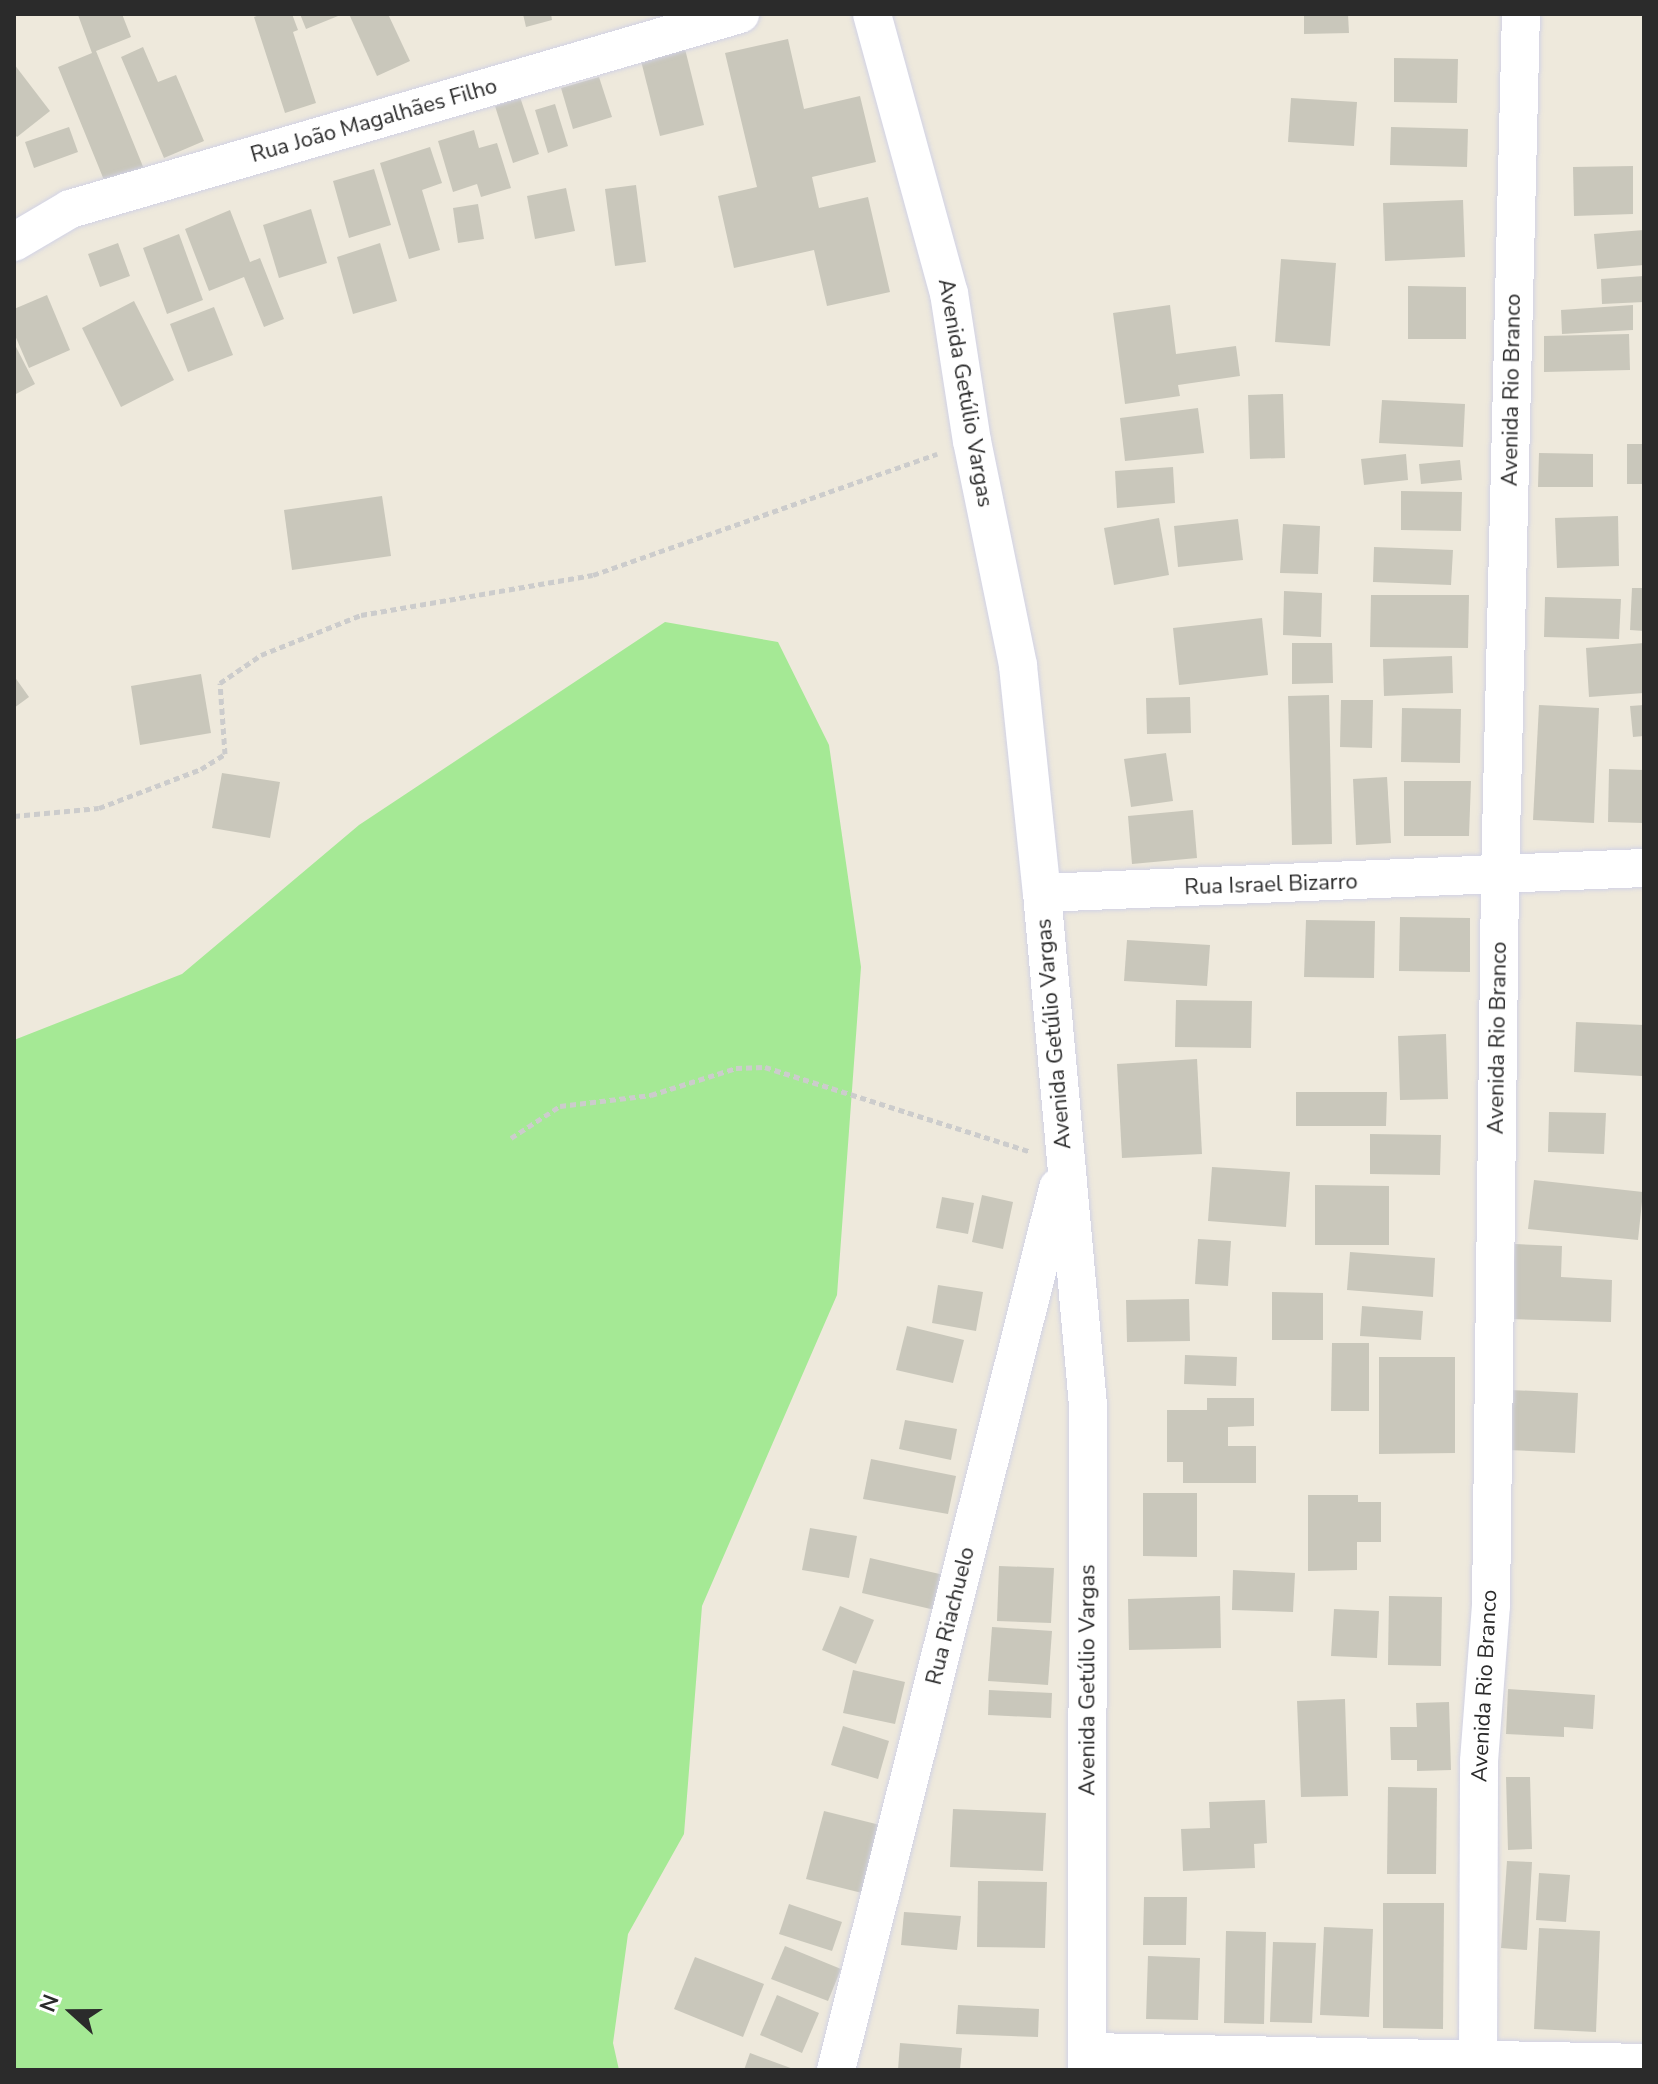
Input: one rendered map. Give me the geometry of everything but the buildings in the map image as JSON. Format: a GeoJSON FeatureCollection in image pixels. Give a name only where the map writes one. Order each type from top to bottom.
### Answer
{"type":"FeatureCollection","features":[{"type":"Feature","properties":{"kind":"street","name":"Rua João Magalhães Filho"},"geometry":{"type":"LineString","coordinates":[[14,242],[70,209],[740,14]]}},
{"type":"Feature","properties":{"kind":"street","name":"Avenida Getúlio Vargas"},"geometry":{"type":"LineString","coordinates":[[872,14],[949,293],[972,441],[1018,666],[1042,893],[1088,1405],[1088,2061]]}},
{"type":"Feature","properties":{"kind":"street","name":"Avenida Rio Branco"},"geometry":{"type":"LineString","coordinates":[[1478,2062],[1479,1761],[1491,1606],[1500,877],[1521,14]]}},
{"type":"Feature","properties":{"kind":"street","name":"Rua Israel Bizarro"},"geometry":{"type":"LineString","coordinates":[[1042,893],[1500,877],[1644,868]]}},
{"type":"Feature","properties":{"kind":"street","name":"Rua Riachuelo"},"geometry":{"type":"LineString","coordinates":[[836,2070],[1064,1162]]}},
{"type":"Feature","properties":{"kind":"street"},"geometry":{"type":"LineString","coordinates":[[1088,2061],[1478,2062],[1548,2067],[1644,2063]]}},
{"type":"Feature","properties":{"kind":"path"},"geometry":{"type":"LineString","coordinates":[[14,816],[99,808],[201,769],[225,754],[220,683],[261,655],[347,621],[593,575],[972,441]]}},
{"type":"Feature","properties":{"kind":"path"},"geometry":{"type":"LineString","coordinates":[[511,1138],[560,1106],[651,1095],[736,1068],[765,1067],[1064,1162]]}},
{"type":"Feature","properties":{"kind":"green space"},"geometry":{"type":"Polygon","coordinates":[[[665,622],[778,642],[829,745],[861,967],[837,1295],[702,1606],[684,1834],[628,1934],[613,2043],[619,2070],[14,2070],[14,1040],[182,974],[359,825],[665,622]]]}}]}
